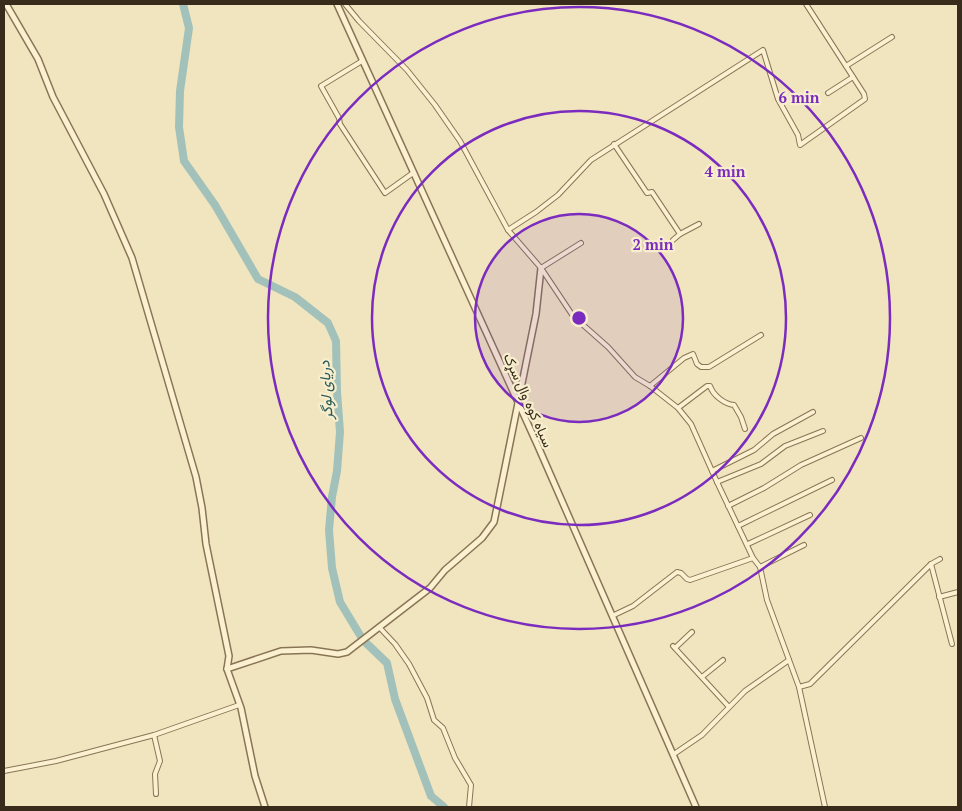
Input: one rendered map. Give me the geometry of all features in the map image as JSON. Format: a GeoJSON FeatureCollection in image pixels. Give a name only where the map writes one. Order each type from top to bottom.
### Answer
{"type":"FeatureCollection","features":[{"type":"Feature","properties":{"kind":"street"},"geometry":{"type":"LineString","coordinates":[[6,4],[38,59],[53,97],[104,194],[132,258],[198,483],[206,544],[229,656],[228,669],[239,705],[254,776],[265,807]]}},
{"type":"Feature","properties":{"kind":"street","name":"سیاه کوه وال سړک"},"geometry":{"type":"LineString","coordinates":[[336,4],[518,403],[696,807]]}},
{"type":"Feature","properties":{"kind":"street"},"geometry":{"type":"LineString","coordinates":[[345,4],[407,70],[435,104],[460,141],[508,230],[542,268],[573,316],[608,347],[635,377],[678,408],[691,424],[753,558],[760,567],[767,600],[798,687],[825,807]]}},
{"type":"Feature","properties":{"kind":"street"},"geometry":{"type":"LineString","coordinates":[[508,230],[536,212],[558,194],[590,160],[763,50],[778,99],[798,135],[800,145],[865,99],[806,4]]}},
{"type":"Feature","properties":{"kind":"street"},"geometry":{"type":"LineString","coordinates":[[846,66],[892,37]]}},
{"type":"Feature","properties":{"kind":"street"},"geometry":{"type":"LineString","coordinates":[[362,61],[321,86],[339,118],[340,124],[385,193],[413,173]]}},
{"type":"Feature","properties":{"kind":"street"},"geometry":{"type":"LineString","coordinates":[[828,93],[853,78]]}},
{"type":"Feature","properties":{"kind":"street"},"geometry":{"type":"LineString","coordinates":[[614,144],[647,192],[652,192],[680,234]]}},
{"type":"Feature","properties":{"kind":"street"},"geometry":{"type":"LineString","coordinates":[[673,240],[699,224]]}},
{"type":"Feature","properties":{"kind":"street"},"geometry":{"type":"LineString","coordinates":[[228,669],[281,650],[311,650],[338,654],[347,652],[430,588],[445,570],[482,538],[494,522],[536,314],[542,268],[581,243]]}},
{"type":"Feature","properties":{"kind":"street"},"geometry":{"type":"LineString","coordinates":[[650,386],[684,358],[693,354],[697,364],[701,367],[709,367],[761,335]]}},
{"type":"Feature","properties":{"kind":"street"},"geometry":{"type":"LineString","coordinates":[[678,408],[707,386],[710,386],[712,391],[727,404],[734,405],[745,428]]}},
{"type":"Feature","properties":{"kind":"street"},"geometry":{"type":"LineString","coordinates":[[712,471],[754,450],[774,434],[813,412]]}},
{"type":"Feature","properties":{"kind":"street"},"geometry":{"type":"LineString","coordinates":[[717,482],[761,464],[785,446],[823,431]]}},
{"type":"Feature","properties":{"kind":"street"},"geometry":{"type":"LineString","coordinates":[[728,506],[764,488],[801,465],[861,438]]}},
{"type":"Feature","properties":{"kind":"street"},"geometry":{"type":"LineString","coordinates":[[738,526],[832,480]]}},
{"type":"Feature","properties":{"kind":"street"},"geometry":{"type":"LineString","coordinates":[[748,544],[810,515]]}},
{"type":"Feature","properties":{"kind":"street"},"geometry":{"type":"LineString","coordinates":[[760,567],[804,545]]}},
{"type":"Feature","properties":{"kind":"street"},"geometry":{"type":"LineString","coordinates":[[612,616],[633,606],[678,572],[690,580],[753,558]]}},
{"type":"Feature","properties":{"kind":"street"},"geometry":{"type":"LineString","coordinates":[[798,687],[810,684],[931,564],[940,559]]}},
{"type":"Feature","properties":{"kind":"street"},"geometry":{"type":"LineString","coordinates":[[931,564],[952,644]]}},
{"type":"Feature","properties":{"kind":"street"},"geometry":{"type":"LineString","coordinates":[[939,597],[958,592]]}},
{"type":"Feature","properties":{"kind":"street"},"geometry":{"type":"LineString","coordinates":[[379,628],[395,644],[409,664],[427,698],[434,720],[443,728],[455,758],[471,785],[469,807]]}},
{"type":"Feature","properties":{"kind":"street"},"geometry":{"type":"LineString","coordinates":[[692,632],[674,647],[729,707]]}},
{"type":"Feature","properties":{"kind":"street"},"geometry":{"type":"LineString","coordinates":[[702,677],[723,660]]}},
{"type":"Feature","properties":{"kind":"street"},"geometry":{"type":"LineString","coordinates":[[674,754],[702,735],[746,691],[789,660]]}},
{"type":"Feature","properties":{"kind":"street"},"geometry":{"type":"LineString","coordinates":[[4,771],[56,761],[154,735],[239,705]]}},
{"type":"Feature","properties":{"kind":"street"},"geometry":{"type":"LineString","coordinates":[[154,735],[160,761],[155,774],[156,794]]}},
{"type":"Feature","properties":{"kind":"waterway","name":"دریای لوگر"},"geometry":{"type":"LineString","coordinates":[[183,4],[189,28],[180,91],[179,127],[184,161],[215,205],[258,279],[295,297],[328,323],[336,341],[340,432],[329,530],[332,568],[340,602],[363,640],[387,663],[395,699],[431,796],[444,807]]}}]}
